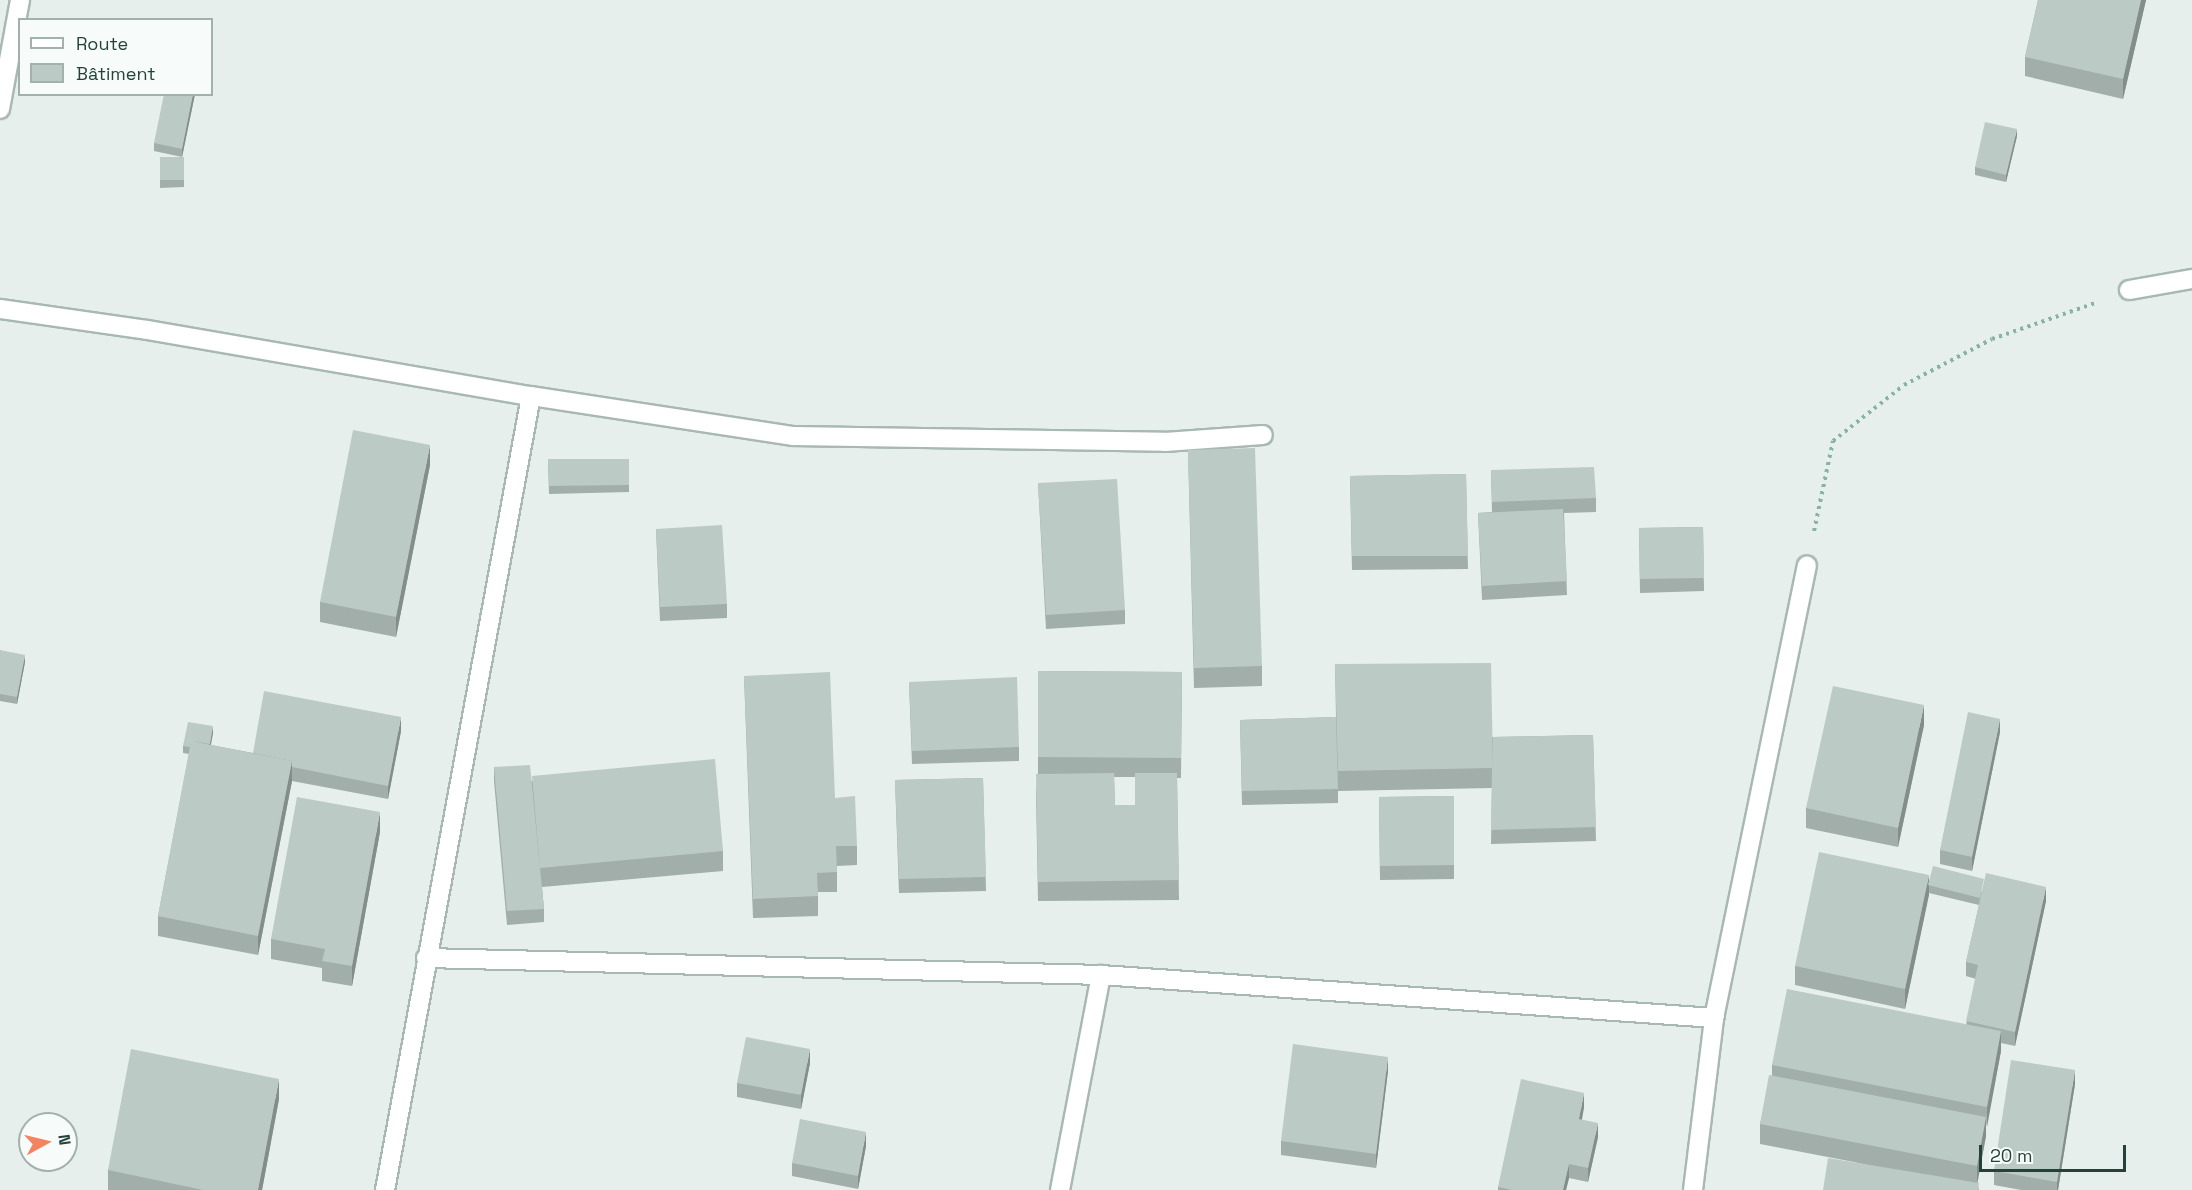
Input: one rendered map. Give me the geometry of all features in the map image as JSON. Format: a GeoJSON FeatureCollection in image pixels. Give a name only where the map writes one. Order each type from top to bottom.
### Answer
{"type":"FeatureCollection","features":[{"type":"Feature","properties":{"kind":"street"},"geometry":{"type":"LineString","coordinates":[[0,109],[20,0]]}},
{"type":"Feature","properties":{"kind":"street"},"geometry":{"type":"LineString","coordinates":[[2129,290],[2192,279]]}},
{"type":"Feature","properties":{"kind":"street"},"geometry":{"type":"LineString","coordinates":[[0,309],[147,330],[531,396],[793,436],[1165,442],[1263,435]]}},
{"type":"Feature","properties":{"kind":"street"},"geometry":{"type":"LineString","coordinates":[[385,1190],[531,396]]}},
{"type":"Feature","properties":{"kind":"street"},"geometry":{"type":"LineString","coordinates":[[1693,1190],[1714,1018],[1806,566]]}},
{"type":"Feature","properties":{"kind":"street"},"geometry":{"type":"LineString","coordinates":[[426,958],[1101,975],[1714,1018]]}},
{"type":"Feature","properties":{"kind":"street"},"geometry":{"type":"LineString","coordinates":[[1060,1190],[1101,975]]}},
{"type":"Feature","properties":{"kind":"path"},"geometry":{"type":"LineString","coordinates":[[1806,566],[1833,441],[1904,385],[1992,339],[2129,290]]}},
{"type":"Feature","properties":{"kind":"building"},"geometry":{"type":"Polygon","coordinates":[[[2038,0],[2141,0],[2123,79],[2025,57],[2038,0]]]}},
{"type":"Feature","properties":{"kind":"building"},"geometry":{"type":"Polygon","coordinates":[[[164,96],[193,96],[182,149],[154,143],[164,96]]]}},
{"type":"Feature","properties":{"kind":"building"},"geometry":{"type":"Polygon","coordinates":[[[1985,122],[2017,129],[2006,175],[1975,167],[1985,122]]]}},
{"type":"Feature","properties":{"kind":"building"},"geometry":{"type":"Polygon","coordinates":[[[160,157],[184,157],[184,180],[160,180],[160,157]]]}},
{"type":"Feature","properties":{"kind":"building"},"geometry":{"type":"Polygon","coordinates":[[[353,430],[430,445],[396,617],[320,602],[353,430]]]}},
{"type":"Feature","properties":{"kind":"building"},"geometry":{"type":"Polygon","coordinates":[[[1255,448],[1262,666],[1194,668],[1188,450],[1255,448]]]}},
{"type":"Feature","properties":{"kind":"building"},"geometry":{"type":"Polygon","coordinates":[[[548,459],[629,459],[629,485],[549,486],[548,459]]]}},
{"type":"Feature","properties":{"kind":"building"},"geometry":{"type":"Polygon","coordinates":[[[1594,467],[1596,498],[1492,502],[1491,470],[1594,467]]]}},
{"type":"Feature","properties":{"kind":"building"},"geometry":{"type":"Polygon","coordinates":[[[1466,474],[1468,556],[1352,556],[1350,476],[1466,474]]]}},
{"type":"Feature","properties":{"kind":"building"},"geometry":{"type":"Polygon","coordinates":[[[1117,479],[1125,610],[1046,615],[1038,483],[1117,479]]]}},
{"type":"Feature","properties":{"kind":"building"},"geometry":{"type":"Polygon","coordinates":[[[1563,509],[1567,581],[1482,586],[1478,513],[1563,509]]]}},
{"type":"Feature","properties":{"kind":"building"},"geometry":{"type":"Polygon","coordinates":[[[722,525],[727,604],[660,607],[656,529],[722,525]]]}},
{"type":"Feature","properties":{"kind":"building"},"geometry":{"type":"Polygon","coordinates":[[[1703,527],[1704,578],[1640,579],[1639,528],[1703,527]]]}},
{"type":"Feature","properties":{"kind":"building"},"geometry":{"type":"Polygon","coordinates":[[[0,650],[25,655],[17,697],[0,694],[0,650]]]}},
{"type":"Feature","properties":{"kind":"building"},"geometry":{"type":"Polygon","coordinates":[[[1491,663],[1493,768],[1338,771],[1335,664],[1491,663]]]}},
{"type":"Feature","properties":{"kind":"building"},"geometry":{"type":"Polygon","coordinates":[[[1038,671],[1182,672],[1181,758],[1038,757],[1038,671]]]}},
{"type":"Feature","properties":{"kind":"building"},"geometry":{"type":"Polygon","coordinates":[[[830,672],[835,798],[855,796],[857,846],[836,846],[837,872],[817,873],[818,896],[753,899],[744,676],[830,672]]]}},
{"type":"Feature","properties":{"kind":"building"},"geometry":{"type":"Polygon","coordinates":[[[1017,677],[1019,747],[912,751],[909,682],[1017,677]]]}},
{"type":"Feature","properties":{"kind":"building"},"geometry":{"type":"Polygon","coordinates":[[[1833,686],[1924,705],[1898,828],[1806,808],[1833,686]]]}},
{"type":"Feature","properties":{"kind":"building"},"geometry":{"type":"Polygon","coordinates":[[[264,691],[401,717],[388,786],[292,767],[292,761],[253,753],[264,691]]]}},
{"type":"Feature","properties":{"kind":"building"},"geometry":{"type":"Polygon","coordinates":[[[1968,712],[2000,719],[1972,857],[1940,850],[1968,712]]]}},
{"type":"Feature","properties":{"kind":"building"},"geometry":{"type":"Polygon","coordinates":[[[1336,717],[1338,789],[1242,791],[1240,720],[1336,717]]]}},
{"type":"Feature","properties":{"kind":"building"},"geometry":{"type":"Polygon","coordinates":[[[188,722],[213,726],[210,744],[191,741],[190,747],[183,746],[188,722]]]}},
{"type":"Feature","properties":{"kind":"building"},"geometry":{"type":"Polygon","coordinates":[[[1593,735],[1596,827],[1491,830],[1493,737],[1593,735]]]}},
{"type":"Feature","properties":{"kind":"building"},"geometry":{"type":"Polygon","coordinates":[[[191,741],[292,761],[258,936],[158,916],[191,741]]]}},
{"type":"Feature","properties":{"kind":"building"},"geometry":{"type":"Polygon","coordinates":[[[715,759],[723,851],[540,868],[532,776],[715,759]]]}},
{"type":"Feature","properties":{"kind":"building"},"geometry":{"type":"Polygon","coordinates":[[[530,765],[544,909],[507,911],[494,767],[530,765]]]}},
{"type":"Feature","properties":{"kind":"building"},"geometry":{"type":"Polygon","coordinates":[[[1114,773],[1115,805],[1135,805],[1135,773],[1177,773],[1179,880],[1038,882],[1036,774],[1114,773]]]}},
{"type":"Feature","properties":{"kind":"building"},"geometry":{"type":"Polygon","coordinates":[[[983,778],[986,877],[899,879],[895,780],[983,778]]]}},
{"type":"Feature","properties":{"kind":"building"},"geometry":{"type":"Polygon","coordinates":[[[1454,796],[1454,865],[1380,866],[1379,797],[1454,796]]]}},
{"type":"Feature","properties":{"kind":"building"},"geometry":{"type":"Polygon","coordinates":[[[297,797],[380,812],[352,966],[322,961],[325,949],[271,939],[297,797]]]}},
{"type":"Feature","properties":{"kind":"building"},"geometry":{"type":"Polygon","coordinates":[[[1819,852],[1929,875],[1905,989],[1795,966],[1819,852]]]}},
{"type":"Feature","properties":{"kind":"building"},"geometry":{"type":"Polygon","coordinates":[[[1933,866],[1984,879],[1980,898],[1928,885],[1933,866]]]}},
{"type":"Feature","properties":{"kind":"building"},"geometry":{"type":"Polygon","coordinates":[[[1986,873],[2046,887],[2015,1032],[1966,1021],[1978,965],[1966,962],[1986,873]]]}},
{"type":"Feature","properties":{"kind":"building"},"geometry":{"type":"Polygon","coordinates":[[[1787,989],[2001,1031],[1987,1107],[1772,1065],[1787,989]]]}},
{"type":"Feature","properties":{"kind":"building"},"geometry":{"type":"Polygon","coordinates":[[[746,1037],[810,1049],[801,1095],[737,1083],[746,1037]]]}},
{"type":"Feature","properties":{"kind":"building"},"geometry":{"type":"Polygon","coordinates":[[[1293,1044],[1388,1057],[1376,1154],[1281,1141],[1293,1044]]]}},
{"type":"Feature","properties":{"kind":"building"},"geometry":{"type":"Polygon","coordinates":[[[131,1049],[279,1079],[258,1190],[203,1190],[108,1170],[131,1049]]]}},
{"type":"Feature","properties":{"kind":"building"},"geometry":{"type":"Polygon","coordinates":[[[2011,1060],[2075,1070],[2057,1182],[1994,1171],[2011,1060]]]}},
{"type":"Feature","properties":{"kind":"building"},"geometry":{"type":"Polygon","coordinates":[[[1769,1075],[1986,1117],[1977,1166],[1760,1124],[1769,1075]]]}},
{"type":"Feature","properties":{"kind":"building"},"geometry":{"type":"Polygon","coordinates":[[[1521,1079],[1584,1093],[1579,1119],[1598,1123],[1588,1168],[1569,1164],[1563,1190],[1512,1190],[1498,1187],[1521,1079]]]}},
{"type":"Feature","properties":{"kind":"building"},"geometry":{"type":"Polygon","coordinates":[[[800,1119],[866,1132],[858,1176],[792,1163],[800,1119]]]}},
{"type":"Feature","properties":{"kind":"building"},"geometry":{"type":"Polygon","coordinates":[[[1828,1158],[1979,1183],[1978,1190],[1823,1190],[1828,1158]]]}}]}
